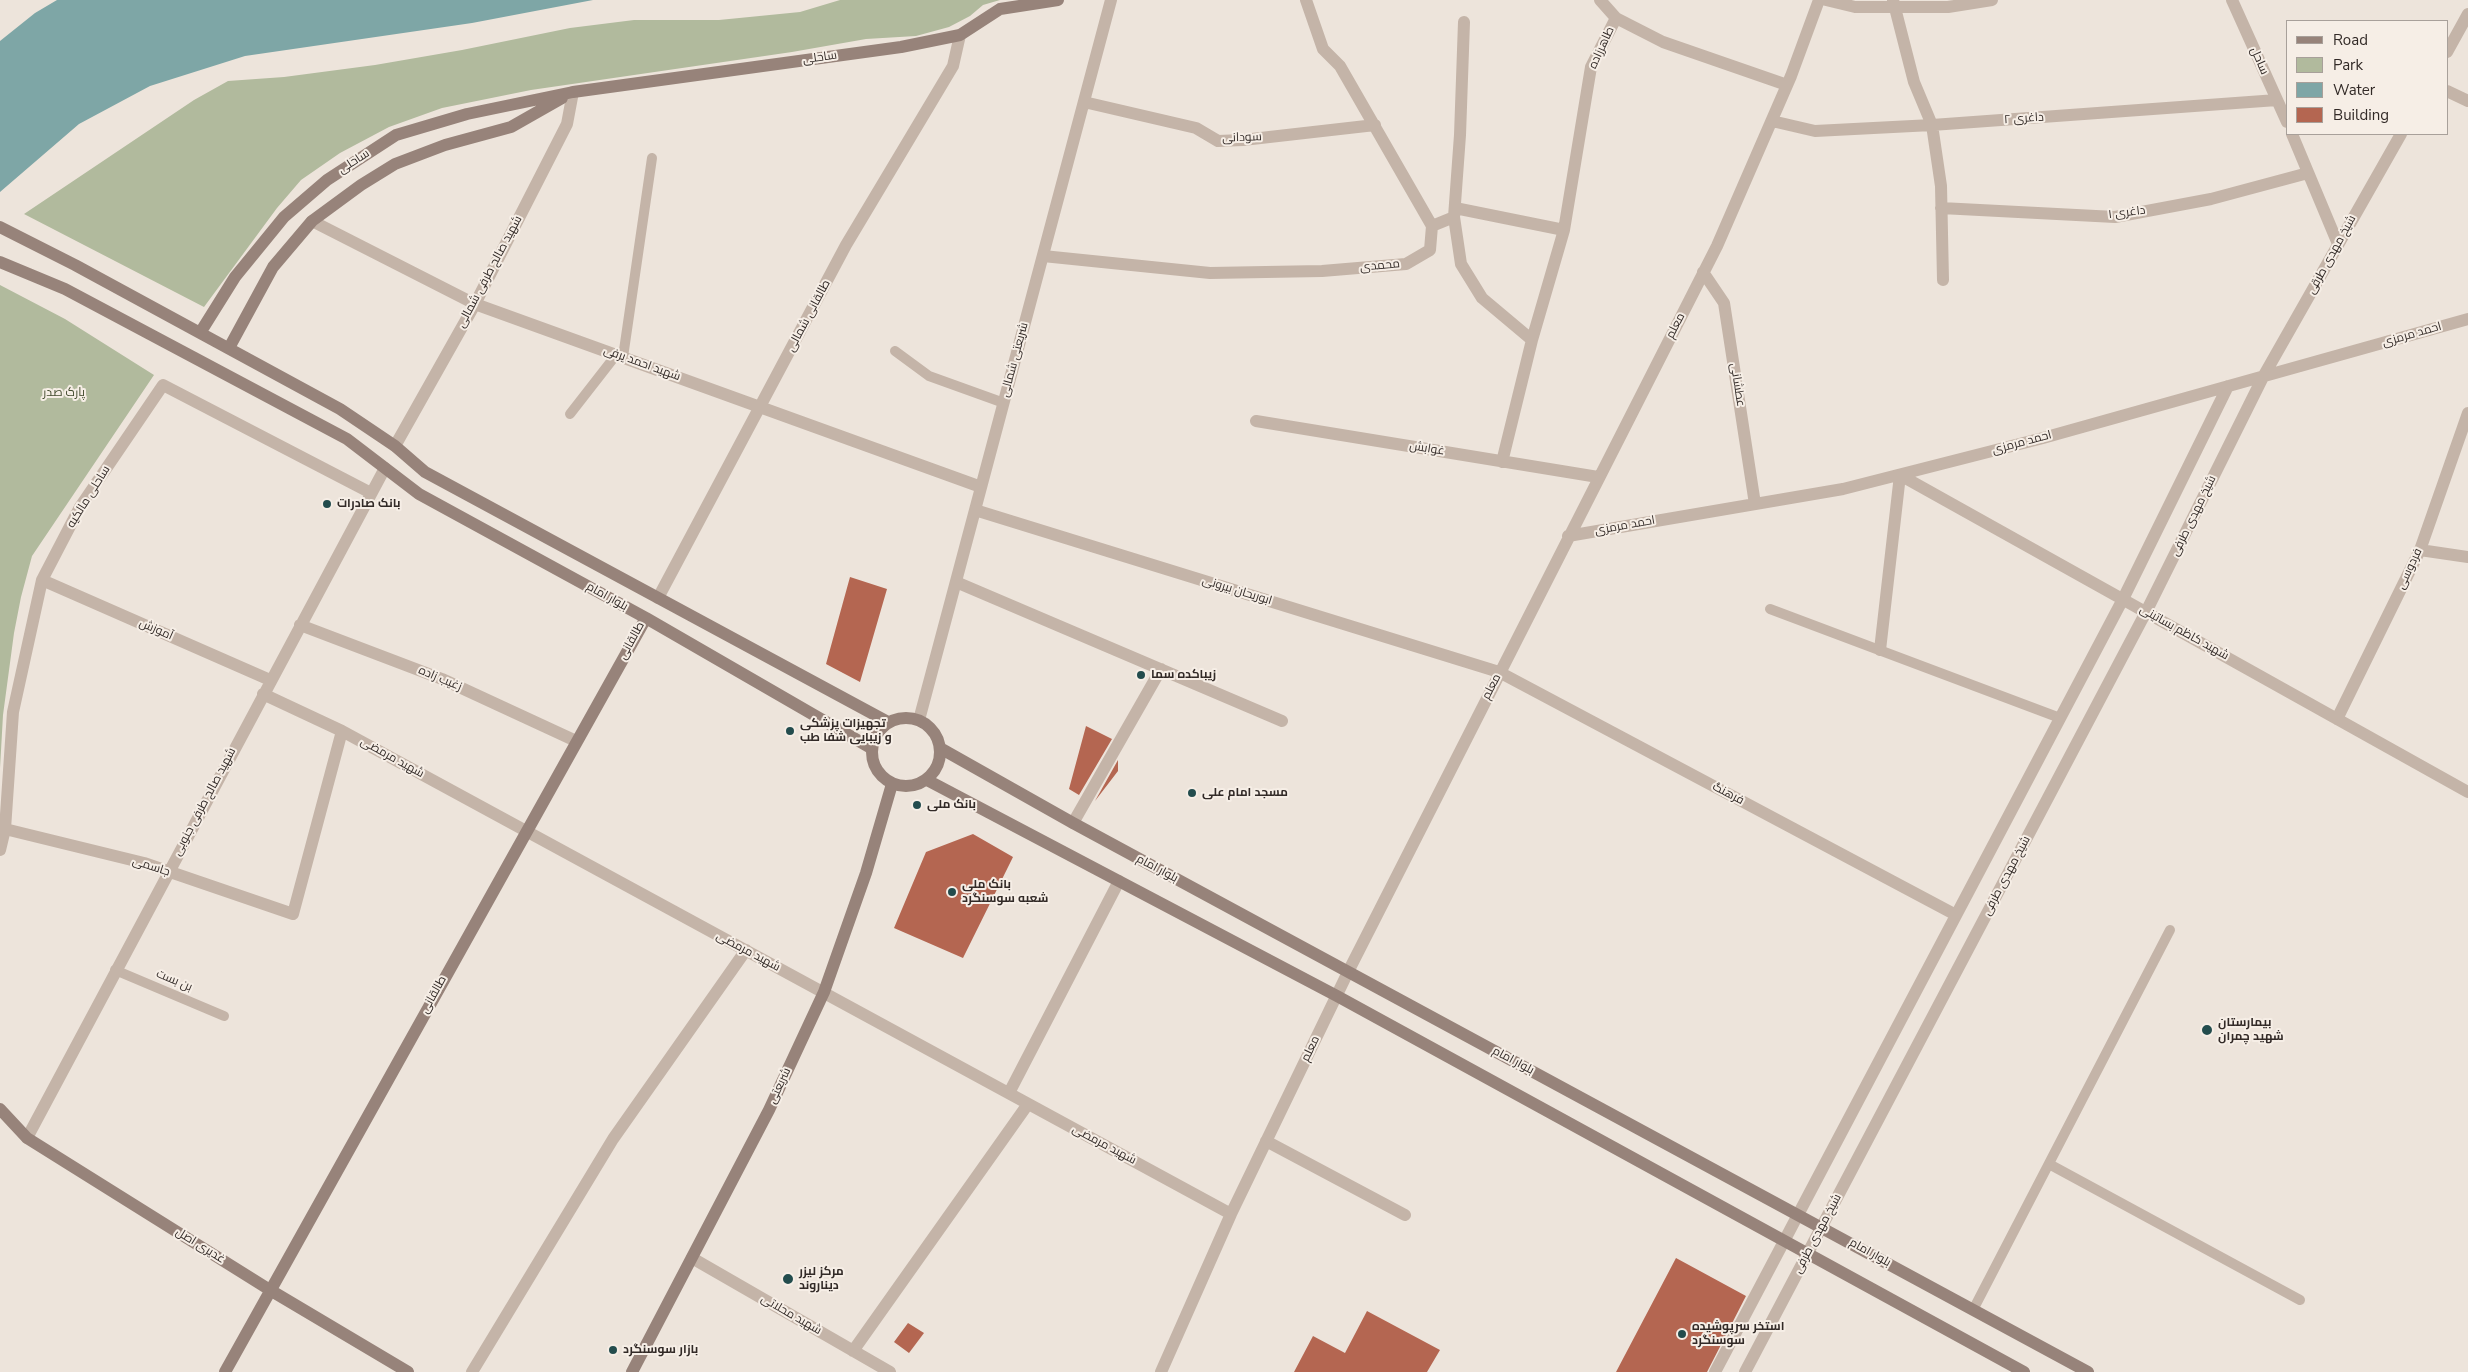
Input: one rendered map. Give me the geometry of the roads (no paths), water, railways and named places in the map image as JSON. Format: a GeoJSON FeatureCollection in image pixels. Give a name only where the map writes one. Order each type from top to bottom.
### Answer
{"type":"FeatureCollection","features":[{"type":"Feature","properties":{"kind":"main road","name":"ساحلی"},"geometry":{"type":"LineString","coordinates":[[200,333],[234,277],[284,217],[327,180],[396,135],[467,114],[573,92],[901,47],[960,35],[1000,9],[1058,0]]}},
{"type":"Feature","properties":{"kind":"main road","name":"ساحلی"},"geometry":{"type":"LineString","coordinates":[[229,348],[273,267],[312,221],[361,185],[395,164],[445,145],[511,127],[573,92]]}},
{"type":"Feature","properties":{"kind":"main road","name":"بلوار امام"},"geometry":{"type":"LineString","coordinates":[[4,229],[340,409],[395,446],[426,472],[888,722]]}},
{"type":"Feature","properties":{"kind":"main road","name":"بلوار امام"},"geometry":{"type":"LineString","coordinates":[[0,262],[64,289],[347,439],[419,494],[646,618],[871,748]]}},
{"type":"Feature","properties":{"kind":"main road","name":"طالقانی"},"geometry":{"type":"LineString","coordinates":[[225,1372],[646,618]]}},
{"type":"Feature","properties":{"kind":"main road"},"geometry":{"type":"LineString","coordinates":[[903,718],[919,720],[933,731],[940,748],[938,766],[926,780],[910,786],[892,784],[876,770],[871,748],[877,734],[888,722],[903,718]]}},
{"type":"Feature","properties":{"kind":"main road","name":"بلوار امام"},"geometry":{"type":"LineString","coordinates":[[940,748],[1073,823],[2088,1372]]}},
{"type":"Feature","properties":{"kind":"main road"},"geometry":{"type":"LineString","coordinates":[[926,780],[1337,996],[2024,1372]]}},
{"type":"Feature","properties":{"kind":"main road","name":"شریعتی"},"geometry":{"type":"LineString","coordinates":[[632,1372],[769,1110],[824,992],[866,873],[892,784]]}},
{"type":"Feature","properties":{"kind":"main road","name":"غدیری اصل"},"geometry":{"type":"LineString","coordinates":[[0,1109],[26,1138],[270,1290],[408,1372]]}},
{"type":"Feature","properties":{"kind":"street","name":"شریعتی شمالی"},"geometry":{"type":"LineString","coordinates":[[919,720],[1111,0]]}},
{"type":"Feature","properties":{"kind":"street"},"geometry":{"type":"LineString","coordinates":[[1306,0],[1323,49],[1340,66],[1432,226],[1454,213],[1564,230]]}},
{"type":"Feature","properties":{"kind":"street"},"geometry":{"type":"LineString","coordinates":[[1600,0],[1616,18]]}},
{"type":"Feature","properties":{"kind":"street","name":"معلم"},"geometry":{"type":"LineString","coordinates":[[1161,1372],[1231,1214],[1348,972],[1703,272],[1772,121],[1820,0]]}},
{"type":"Feature","properties":{"kind":"street"},"geometry":{"type":"LineString","coordinates":[[1826,0],[1854,7],[1894,4],[1948,7],[1992,0]]}},
{"type":"Feature","properties":{"kind":"street","name":"ساحل"},"geometry":{"type":"LineString","coordinates":[[2232,0],[2286,120]]}},
{"type":"Feature","properties":{"kind":"street"},"geometry":{"type":"LineString","coordinates":[[1894,4],[1914,82],[1932,125],[1941,186],[1943,280]]}},
{"type":"Feature","properties":{"kind":"street"},"geometry":{"type":"LineString","coordinates":[[2448,50],[2468,14]]}},
{"type":"Feature","properties":{"kind":"street","name":"طاهرزاده"},"geometry":{"type":"LineString","coordinates":[[1502,462],[1532,340],[1564,230],[1592,67],[1616,18],[1663,42],[1787,85]]}},
{"type":"Feature","properties":{"kind":"street"},"geometry":{"type":"LineString","coordinates":[[1464,22],[1460,135],[1454,213],[1461,264],[1482,298],[1532,340]]}},
{"type":"Feature","properties":{"kind":"street","name":"طالقانی شمالی"},"geometry":{"type":"LineString","coordinates":[[658,598],[846,245],[953,66],[960,35]]}},
{"type":"Feature","properties":{"kind":"street","name":"شهید صالح طرفی شمالی"},"geometry":{"type":"LineString","coordinates":[[395,446],[475,304],[567,124],[573,92]]}},
{"type":"Feature","properties":{"kind":"street"},"geometry":{"type":"LineString","coordinates":[[2448,92],[2468,102]]}},
{"type":"Feature","properties":{"kind":"street","name":"داغری ۲"},"geometry":{"type":"LineString","coordinates":[[1772,121],[1815,131],[1932,125],[2277,100]]}},
{"type":"Feature","properties":{"kind":"street","name":"سودانی"},"geometry":{"type":"LineString","coordinates":[[1084,102],[1196,128],[1218,140],[1243,140],[1375,125]]}},
{"type":"Feature","properties":{"kind":"street"},"geometry":{"type":"LineString","coordinates":[[2292,135],[2338,244]]}},
{"type":"Feature","properties":{"kind":"street","name":"شیخ مهدی طرقی"},"geometry":{"type":"LineString","coordinates":[[2263,377],[2399,135]]}},
{"type":"Feature","properties":{"kind":"street","name":"داغری ۱"},"geometry":{"type":"LineString","coordinates":[[1941,208],[2115,217],[2211,199],[2308,173]]}},
{"type":"Feature","properties":{"kind":"street","name":"شهید احمد یرفی"},"geometry":{"type":"LineString","coordinates":[[312,221],[475,304],[981,487]]}},
{"type":"Feature","properties":{"kind":"street","name":"محمدی"},"geometry":{"type":"LineString","coordinates":[[1043,256],[1210,273],[1322,271],[1406,264],[1430,250],[1432,226]]}},
{"type":"Feature","properties":{"kind":"street","name":"عطشانی"},"geometry":{"type":"LineString","coordinates":[[1703,272],[1724,303],[1755,504]]}},
{"type":"Feature","properties":{"kind":"street","name":"احمد مرمزی"},"geometry":{"type":"LineString","coordinates":[[1568,536],[1843,489],[2043,438],[2468,319]]}},
{"type":"Feature","properties":{"kind":"street","name":"شیخ مهدی طرفی"},"geometry":{"type":"LineString","coordinates":[[1745,1372],[2146,612],[2263,377]]}},
{"type":"Feature","properties":{"kind":"street","name":"ساحلی مالکیه"},"geometry":{"type":"LineString","coordinates":[[0,850],[5,829],[13,712],[42,580],[80,507],[163,385],[371,493]]}},
{"type":"Feature","properties":{"kind":"street"},"geometry":{"type":"LineString","coordinates":[[1716,1372],[2123,599],[2228,386]]}},
{"type":"Feature","properties":{"kind":"street","name":"فردوسی"},"geometry":{"type":"LineString","coordinates":[[2337,719],[2420,550],[2468,413]]}},
{"type":"Feature","properties":{"kind":"street","name":"غوابش"},"geometry":{"type":"LineString","coordinates":[[1256,421],[1598,477]]}},
{"type":"Feature","properties":{"kind":"street","name":"شهید صالح طرفی جنوبی"},"geometry":{"type":"LineString","coordinates":[[26,1138],[262,694],[385,468]]}},
{"type":"Feature","properties":{"kind":"street"},"geometry":{"type":"LineString","coordinates":[[1880,650],[1900,475]]}},
{"type":"Feature","properties":{"kind":"street","name":"شهید کاظم بساتینی"},"geometry":{"type":"LineString","coordinates":[[1900,475],[2468,792]]}},
{"type":"Feature","properties":{"kind":"street","name":"ابوریحان بیرونی"},"geometry":{"type":"LineString","coordinates":[[975,510],[1499,672]]}},
{"type":"Feature","properties":{"kind":"street"},"geometry":{"type":"LineString","coordinates":[[2420,550],[2468,557]]}},
{"type":"Feature","properties":{"kind":"street","name":"آموزش"},"geometry":{"type":"LineString","coordinates":[[42,580],[270,680]]}},
{"type":"Feature","properties":{"kind":"street"},"geometry":{"type":"LineString","coordinates":[[956,582],[1282,721]]}},
{"type":"Feature","properties":{"kind":"street","name":"زغیب زاده"},"geometry":{"type":"LineString","coordinates":[[300,625],[442,679],[576,741]]}},
{"type":"Feature","properties":{"kind":"street"},"geometry":{"type":"LineString","coordinates":[[1073,823],[1161,669]]}},
{"type":"Feature","properties":{"kind":"street","name":"فرهنگ"},"geometry":{"type":"LineString","coordinates":[[1499,672],[1956,915]]}},
{"type":"Feature","properties":{"kind":"street","name":"شهید مرمضی"},"geometry":{"type":"LineString","coordinates":[[262,694],[342,731],[1231,1214]]}},
{"type":"Feature","properties":{"kind":"street","name":"جاسمی"},"geometry":{"type":"LineString","coordinates":[[5,829],[144,863],[293,914],[342,731]]}},
{"type":"Feature","properties":{"kind":"street"},"geometry":{"type":"LineString","coordinates":[[1009,1093],[1119,881]]}},
{"type":"Feature","properties":{"kind":"street"},"geometry":{"type":"LineString","coordinates":[[472,1372],[613,1139],[746,950]]}},
{"type":"Feature","properties":{"kind":"street"},"geometry":{"type":"LineString","coordinates":[[853,1351],[1028,1104]]}},
{"type":"Feature","properties":{"kind":"street"},"geometry":{"type":"LineString","coordinates":[[1266,1141],[1405,1215]]}},
{"type":"Feature","properties":{"kind":"street","name":"شهید محلاتی"},"geometry":{"type":"LineString","coordinates":[[692,1258],[890,1372]]}},
{"type":"Feature","properties":{"kind":"lane"},"geometry":{"type":"LineString","coordinates":[[570,414],[620,356],[652,158]]}},
{"type":"Feature","properties":{"kind":"lane"},"geometry":{"type":"LineString","coordinates":[[895,351],[929,376],[1004,403]]}},
{"type":"Feature","properties":{"kind":"lane"},"geometry":{"type":"LineString","coordinates":[[1770,609],[2060,718]]}},
{"type":"Feature","properties":{"kind":"lane"},"geometry":{"type":"LineString","coordinates":[[1973,1310],[2170,930]]}},
{"type":"Feature","properties":{"kind":"lane","name":"بن بست"},"geometry":{"type":"LineString","coordinates":[[115,970],[224,1016]]}},
{"type":"Feature","properties":{"kind":"lane"},"geometry":{"type":"LineString","coordinates":[[2049,1164],[2300,1300]]}},
{"type":"Feature","properties":{"kind":"water"},"geometry":{"type":"Polygon","coordinates":[[[57,0],[593,0],[472,23],[245,56],[150,86],[79,124],[0,192],[0,41],[35,13],[57,0]]]}},
{"type":"Feature","properties":{"kind":"place","name":"بانک صادرات"},"geometry":{"type":"Point","coordinates":[327,504]}},
{"type":"Feature","properties":{"kind":"place","name":"زیباکده سما"},"geometry":{"type":"Point","coordinates":[1141,675]}},
{"type":"Feature","properties":{"kind":"place","name":"تجهیزات پزشکی و زیبایی شفا طب"},"geometry":{"type":"Point","coordinates":[790,731]}},
{"type":"Feature","properties":{"kind":"place","name":"مسجد امام علی"},"geometry":{"type":"Point","coordinates":[1192,793]}},
{"type":"Feature","properties":{"kind":"place","name":"بانک ملی"},"geometry":{"type":"Point","coordinates":[917,805]}},
{"type":"Feature","properties":{"kind":"place","name":"بانک ملی شعبه سوسنگرد"},"geometry":{"type":"Point","coordinates":[952,892]}},
{"type":"Feature","properties":{"kind":"place","name":"بیمارستان شهید چمران"},"geometry":{"type":"Point","coordinates":[2207,1030]}},
{"type":"Feature","properties":{"kind":"place","name":"مرکز لیزر دیناروند"},"geometry":{"type":"Point","coordinates":[788,1279]}},
{"type":"Feature","properties":{"kind":"place","name":"استخر سرپوشیده سوسنگرد"},"geometry":{"type":"Point","coordinates":[1682,1334]}},
{"type":"Feature","properties":{"kind":"place","name":"بازار سوسنگرد"},"geometry":{"type":"Point","coordinates":[613,1350]}},
{"type":"Feature","properties":{"kind":"park label","name":"پارک صدر"},"geometry":{"type":"Point","coordinates":[64,393]}}]}
